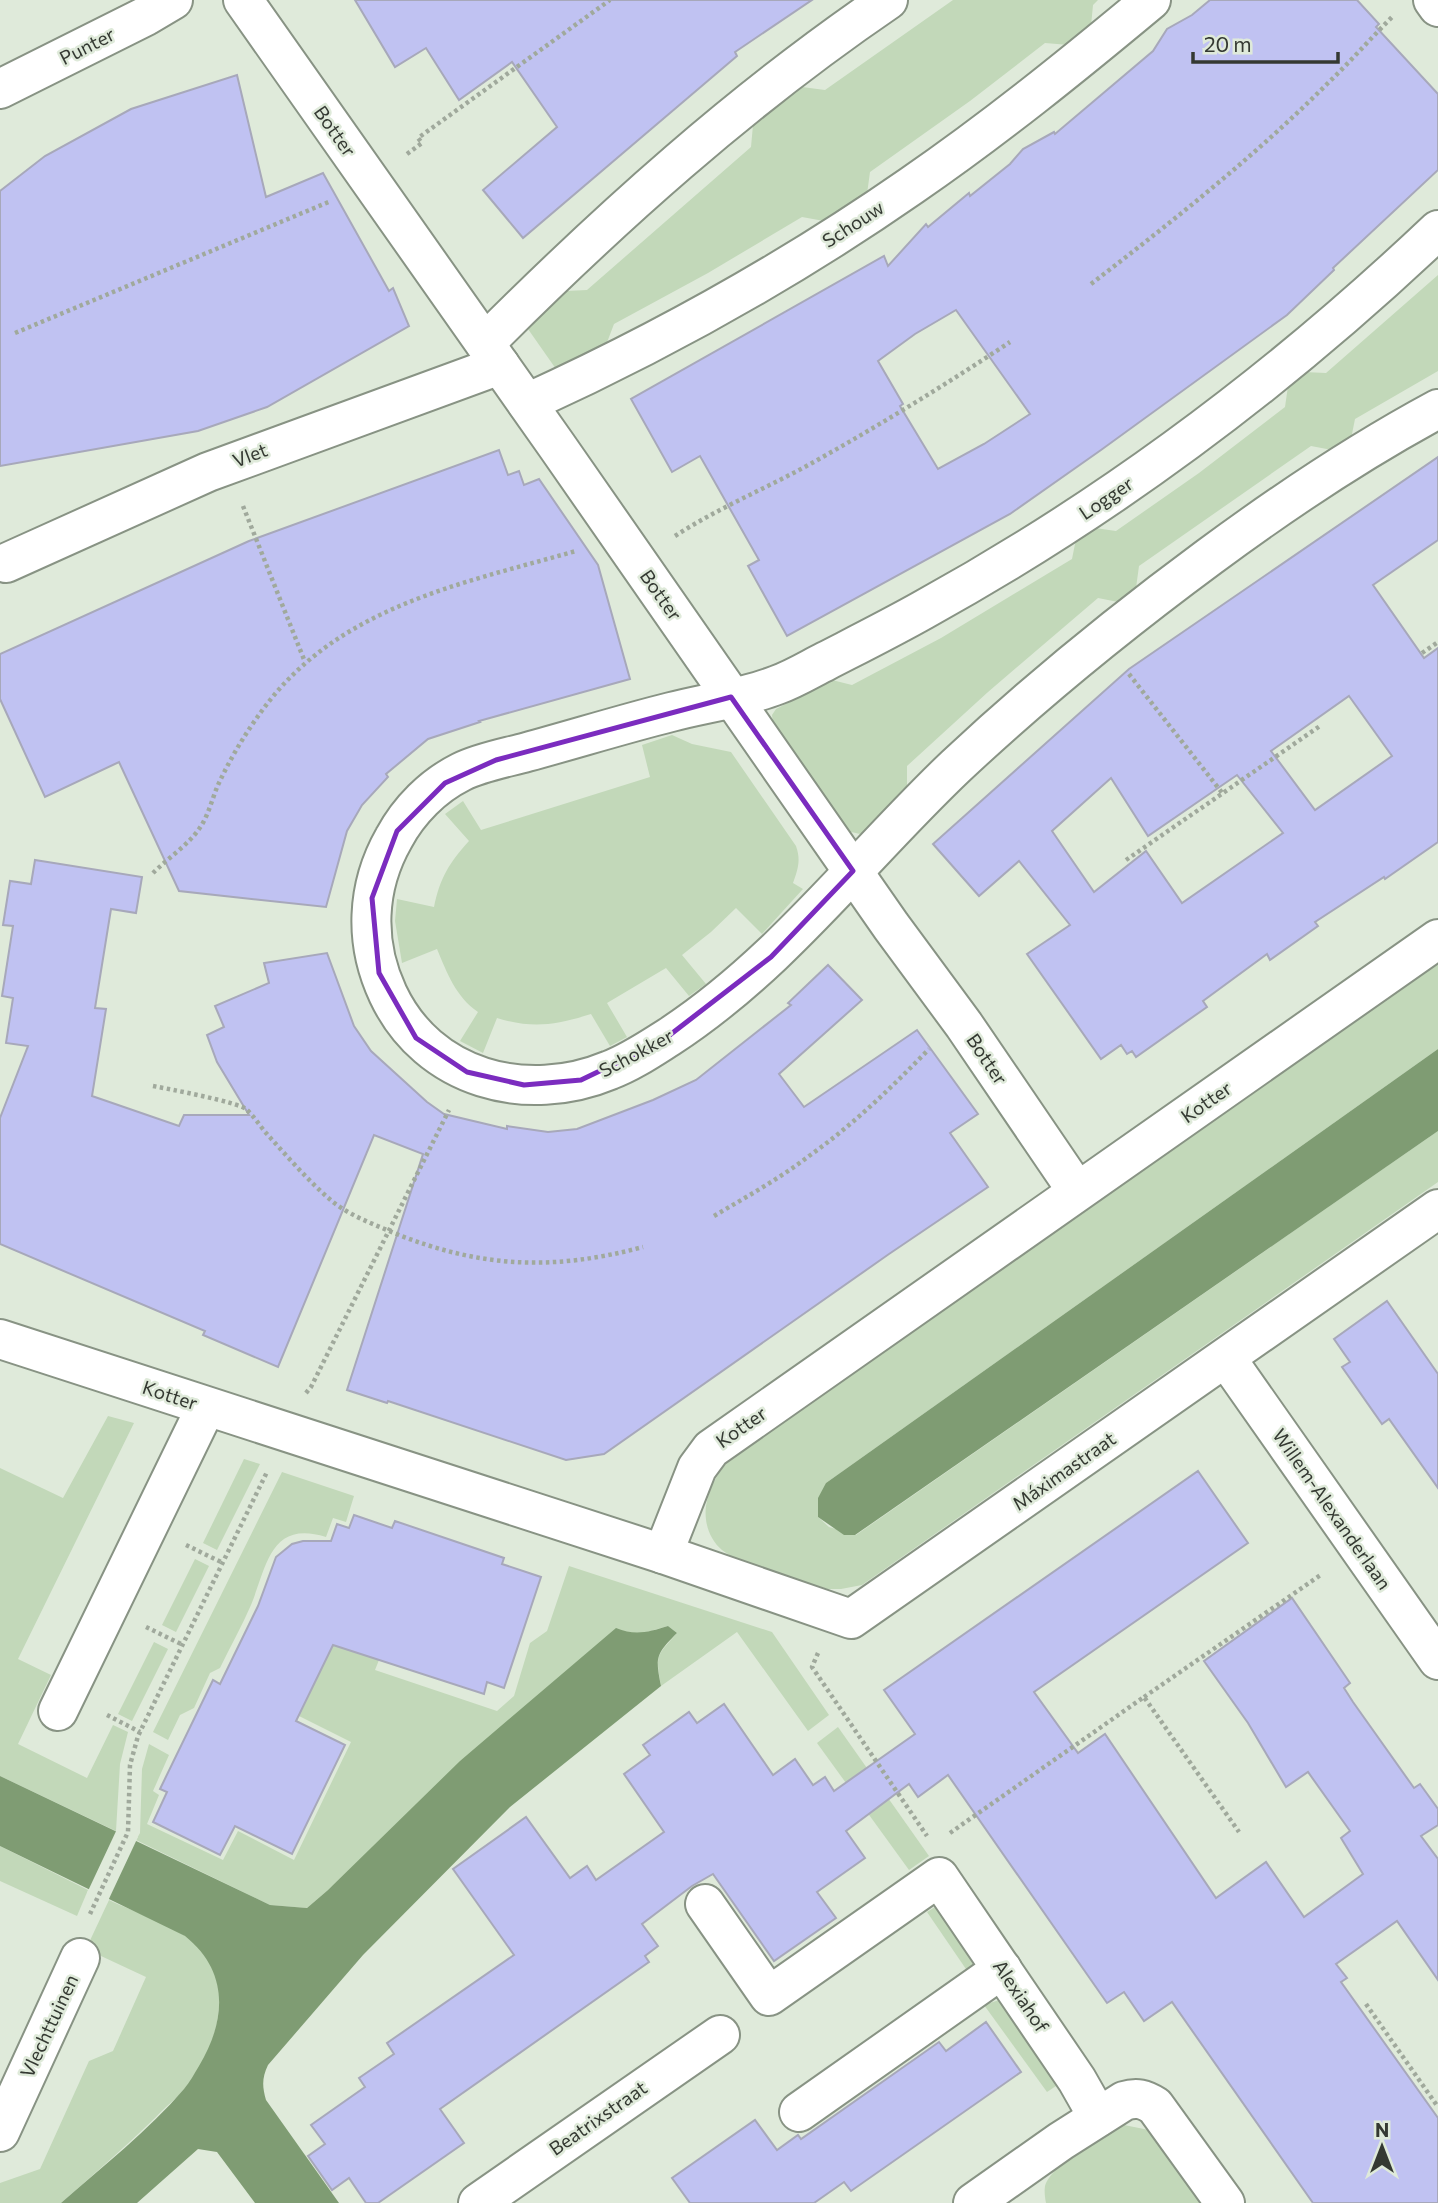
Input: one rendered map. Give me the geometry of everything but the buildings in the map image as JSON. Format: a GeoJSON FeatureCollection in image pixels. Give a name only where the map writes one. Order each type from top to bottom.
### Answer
{"type":"FeatureCollection","features":[{"type":"Feature","properties":{"kind":"street","name":"Punter"},"geometry":{"type":"LineString","coordinates":[[0,89],[173,0]]}},
{"type":"Feature","properties":{"kind":"street"},"geometry":{"type":"LineString","coordinates":[[492,354],[600,231],[769,86],[888,0]]}},
{"type":"Feature","properties":{"kind":"street","name":"Schouw"},"geometry":{"type":"LineString","coordinates":[[527,403],[681,328],[870,214],[914,185],[1037,93],[1151,0]]}},
{"type":"Feature","properties":{"kind":"street","name":"Botter"},"geometry":{"type":"LineString","coordinates":[[246,1],[853,871],[964,1025],[1077,1191]]}},
{"type":"Feature","properties":{"kind":"street"},"geometry":{"type":"LineString","coordinates":[[1417,4],[1438,7]]}},
{"type":"Feature","properties":{"kind":"street","name":"Logger"},"geometry":{"type":"LineString","coordinates":[[731,697],[776,686],[890,628],[1018,555],[1126,485],[1251,391],[1334,324],[1438,230]]}},
{"type":"Feature","properties":{"kind":"street","name":"Vlet"},"geometry":{"type":"LineString","coordinates":[[6,562],[226,464],[492,354]]}},
{"type":"Feature","properties":{"kind":"street"},"geometry":{"type":"LineString","coordinates":[[853,871],[963,760],[1110,631],[1285,503],[1438,409]]}},
{"type":"Feature","properties":{"kind":"street","name":"Schokker"},"geometry":{"type":"LineString","coordinates":[[731,697],[462,771],[427,796],[408,814],[377,874],[370,922],[379,973],[403,1021],[424,1044],[440,1056],[467,1072],[493,1081],[552,1086],[581,1080],[634,1058],[693,1021],[746,979],[813,916],[853,871]]}},
{"type":"Feature","properties":{"kind":"street","name":"Kotter"},"geometry":{"type":"LineString","coordinates":[[0,1339],[663,1555],[697,1468],[711,1449],[1438,939]]}},
{"type":"Feature","properties":{"kind":"street","name":"Máximastraat"},"geometry":{"type":"LineString","coordinates":[[851,1619],[1438,1209]]}},
{"type":"Feature","properties":{"kind":"street","name":"Willem-Alexanderlaan"},"geometry":{"type":"LineString","coordinates":[[1226,1358],[1438,1660]]}},
{"type":"Feature","properties":{"kind":"street"},"geometry":{"type":"LineString","coordinates":[[58,1711],[206,1407]]}},
{"type":"Feature","properties":{"kind":"street"},"geometry":{"type":"LineString","coordinates":[[663,1555],[851,1619]]}},
{"type":"Feature","properties":{"kind":"street"},"geometry":{"type":"LineString","coordinates":[[705,1904],[769,1996],[936,1861]]}},
{"type":"Feature","properties":{"kind":"street","name":"Alexiahof"},"geometry":{"type":"LineString","coordinates":[[936,1861],[1002,1969],[1077,2080],[1098,2118]]}},
{"type":"Feature","properties":{"kind":"street","name":"Vlechttuinen"},"geometry":{"type":"LineString","coordinates":[[0,2132],[80,1958]]}},
{"type":"Feature","properties":{"kind":"street"},"geometry":{"type":"LineString","coordinates":[[799,2112],[1002,1969]]}},
{"type":"Feature","properties":{"kind":"street","name":"Beatrixstraat"},"geometry":{"type":"LineString","coordinates":[[478,2203],[720,2035]]}},
{"type":"Feature","properties":{"kind":"street"},"geometry":{"type":"LineString","coordinates":[[972,2203],[1012,2192],[1098,2118],[1124,2101],[1134,2098],[1144,2099],[1155,2106],[1225,2203]]}},
{"type":"Feature","properties":{"kind":"path"},"geometry":{"type":"LineString","coordinates":[[422,143],[418,138],[610,0]]}},
{"type":"Feature","properties":{"kind":"path"},"geometry":{"type":"LineString","coordinates":[[1091,284],[1165,227],[1249,156],[1417,4]]}},
{"type":"Feature","properties":{"kind":"path"},"geometry":{"type":"LineString","coordinates":[[15,333],[340,198]]}},
{"type":"Feature","properties":{"kind":"path"},"geometry":{"type":"LineString","coordinates":[[691,526],[877,426],[1010,342]]}},
{"type":"Feature","properties":{"kind":"path"},"geometry":{"type":"LineString","coordinates":[[226,464],[305,662]]}},
{"type":"Feature","properties":{"kind":"path"},"geometry":{"type":"LineString","coordinates":[[153,873],[199,829],[219,782],[238,747],[262,710],[305,662],[360,624],[402,604],[439,590],[586,548],[614,528]]}},
{"type":"Feature","properties":{"kind":"path"},"geometry":{"type":"LineString","coordinates":[[1422,653],[1438,642]]}},
{"type":"Feature","properties":{"kind":"path"},"geometry":{"type":"LineString","coordinates":[[1125,670],[1223,794]]}},
{"type":"Feature","properties":{"kind":"path"},"geometry":{"type":"LineString","coordinates":[[1126,860],[1320,726]]}},
{"type":"Feature","properties":{"kind":"path"},"geometry":{"type":"LineString","coordinates":[[714,1216],[811,1156],[888,1091],[934,1044],[964,1025]]}},
{"type":"Feature","properties":{"kind":"path"},"geometry":{"type":"LineString","coordinates":[[299,1402],[311,1387],[467,1072]]}},
{"type":"Feature","properties":{"kind":"path"},"geometry":{"type":"LineString","coordinates":[[153,1086],[244,1108],[333,1202],[370,1225],[436,1249],[474,1258],[514,1263],[557,1264],[603,1258],[643,1247]]}},
{"type":"Feature","properties":{"kind":"path"},"geometry":{"type":"LineString","coordinates":[[97,1898],[128,1832],[130,1765],[138,1736],[273,1460]]}},
{"type":"Feature","properties":{"kind":"path"},"geometry":{"type":"LineString","coordinates":[[851,1619],[826,1634],[813,1667],[936,1861],[1144,1698],[1320,1576]]}},
{"type":"Feature","properties":{"kind":"path"},"geometry":{"type":"LineString","coordinates":[[1144,1698],[1239,1832]]}},
{"type":"Feature","properties":{"kind":"path"},"geometry":{"type":"LineString","coordinates":[[1366,2004],[1438,2107]]}},
{"type":"Feature","properties":{"kind":"highlighted area"},"geometry":{"type":"Polygon","coordinates":[[[731,697],[853,871],[771,957],[662,1041],[581,1080],[524,1085],[467,1072],[416,1038],[379,973],[372,898],[397,831],[445,783],[496,760],[731,697]]]}},
{"type":"Feature","properties":{"kind":"shaded area"},"geometry":{"type":"Polygon","coordinates":[[[953,0],[1098,0],[1093,5],[1091,26],[1069,45],[1045,43],[970,101],[870,172],[867,194],[824,221],[802,217],[708,273],[614,324],[606,345],[556,369],[528,329],[566,291],[587,290],[751,147],[753,125],[802,87],[825,90],[953,0]]]}},
{"type":"Feature","properties":{"kind":"shaded area"},"geometry":{"type":"Polygon","coordinates":[[[1438,275],[1438,371],[1355,419],[1351,439],[1332,450],[1311,446],[1139,566],[1136,588],[1118,602],[1098,598],[907,766],[907,788],[865,831],[860,834],[847,831],[773,724],[772,715],[776,709],[832,680],[852,685],[941,638],[1072,559],[1076,539],[1095,528],[1116,531],[1199,473],[1285,407],[1288,386],[1304,372],[1326,373],[1438,275]]]}},
{"type":"Feature","properties":{"kind":"shaded area"},"geometry":{"type":"Polygon","coordinates":[[[672,735],[692,744],[731,752],[796,846],[798,864],[793,883],[803,889],[762,934],[736,908],[682,955],[706,984],[689,996],[666,968],[607,1003],[627,1037],[610,1046],[591,1014],[544,1024],[522,1024],[497,1018],[483,1053],[460,1041],[478,1012],[458,992],[437,949],[402,963],[395,921],[397,899],[434,907],[446,871],[469,841],[445,814],[463,801],[481,830],[650,777],[642,745],[672,735]]]}},
{"type":"Feature","properties":{"kind":"shaded area"},"geometry":{"type":"Polygon","coordinates":[[[1438,961],[1438,1049],[826,1483],[818,1517],[829,1527],[856,1535],[1438,1131],[1438,1182],[862,1585],[827,1589],[742,1561],[717,1546],[708,1530],[706,1506],[716,1478],[734,1455],[1438,961]]]}},
{"type":"Feature","properties":{"kind":"shaded area"},"geometry":{"type":"Polygon","coordinates":[[[1438,1049],[1438,1131],[855,1535],[844,1535],[818,1517],[818,1498],[826,1483],[1438,1049]]]}},
{"type":"Feature","properties":{"kind":"shaded area"},"geometry":{"type":"Polygon","coordinates":[[[108,1416],[134,1423],[18,1659],[51,1675],[18,1744],[87,1778],[113,1725],[128,1732],[120,1764],[116,1831],[0,1776],[0,1468],[63,1498],[108,1416]]]}},
{"type":"Feature","properties":{"kind":"shaded area"},"geometry":{"type":"Polygon","coordinates":[[[244,1459],[260,1464],[217,1550],[203,1543],[244,1459]]]}},
{"type":"Feature","properties":{"kind":"shaded area"},"geometry":{"type":"Polygon","coordinates":[[[282,1472],[354,1496],[346,1522],[333,1518],[326,1537],[307,1533],[293,1535],[282,1541],[274,1550],[220,1668],[210,1673],[194,1708],[180,1715],[168,1740],[153,1732],[282,1472]]]}},
{"type":"Feature","properties":{"kind":"shaded area"},"geometry":{"type":"Polygon","coordinates":[[[195,1559],[209,1566],[176,1632],[162,1625],[195,1559]]]}},
{"type":"Feature","properties":{"kind":"shaded area"},"geometry":{"type":"Polygon","coordinates":[[[569,1566],[772,1632],[829,1715],[808,1731],[737,1632],[661,1686],[659,1656],[677,1633],[668,1626],[644,1633],[628,1633],[307,1908],[270,1905],[136,1840],[140,1833],[142,1769],[149,1744],[169,1755],[153,1791],[159,1795],[147,1824],[223,1860],[238,1831],[294,1860],[351,1742],[297,1715],[302,1710],[333,1645],[379,1660],[375,1670],[497,1711],[514,1696],[530,1643],[547,1631],[569,1566]]]}},
{"type":"Feature","properties":{"kind":"shaded area"},"geometry":{"type":"Polygon","coordinates":[[[668,1626],[677,1633],[659,1656],[661,1686],[510,1807],[363,1955],[268,2065],[263,2082],[266,2100],[339,2203],[255,2203],[217,2152],[198,2149],[137,2203],[61,2203],[140,2134],[186,2086],[215,2032],[219,1998],[210,1965],[200,1950],[185,1936],[0,1846],[0,1776],[270,1905],[307,1908],[460,1761],[616,1628],[642,1632],[668,1626]]]}},
{"type":"Feature","properties":{"kind":"shaded area"},"geometry":{"type":"Polygon","coordinates":[[[154,1642],[168,1649],[132,1721],[118,1714],[154,1642]]]}},
{"type":"Feature","properties":{"kind":"shaded area"},"geometry":{"type":"Polygon","coordinates":[[[838,1727],[929,1856],[909,1870],[817,1743],[838,1727]]]}},
{"type":"Feature","properties":{"kind":"shaded area"},"geometry":{"type":"Polygon","coordinates":[[[0,1846],[88,1890],[77,1916],[0,1881],[0,1846]]]}},
{"type":"Feature","properties":{"kind":"shaded area"},"geometry":{"type":"Polygon","coordinates":[[[109,1900],[168,1926],[198,1946],[210,1963],[217,1980],[218,2018],[213,2036],[197,2071],[182,2091],[61,2203],[0,2203],[0,2183],[40,2169],[89,2061],[113,2051],[146,1977],[86,1949],[109,1900]]]}},
{"type":"Feature","properties":{"kind":"shaded area"},"geometry":{"type":"Polygon","coordinates":[[[935,1907],[977,1966],[968,1972],[927,1912],[935,1907]]]}},
{"type":"Feature","properties":{"kind":"shaded area"},"geometry":{"type":"Polygon","coordinates":[[[999,2000],[1059,2084],[1047,2092],[984,2005],[999,2000]]]}},
{"type":"Feature","properties":{"kind":"shaded area"},"geometry":{"type":"Polygon","coordinates":[[[1124,2125],[1149,2130],[1202,2203],[1046,2203],[1045,2186],[1067,2159],[1124,2125]]]}},
{"type":"Feature","properties":{"kind":"pier"},"geometry":{"type":"Polygon","coordinates":[[[118,1827],[138,1837],[107,1903],[87,1893],[118,1827]]]}}]}
